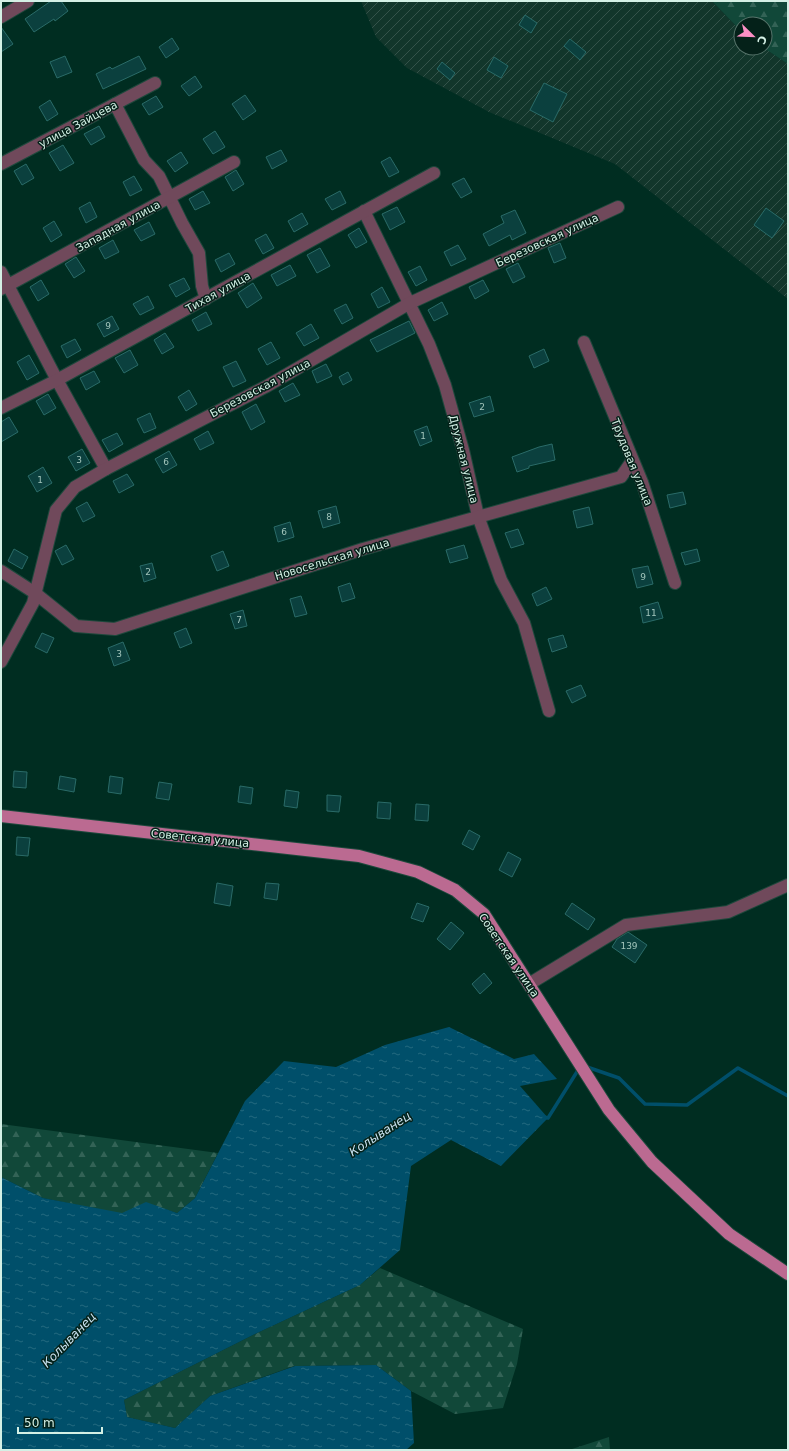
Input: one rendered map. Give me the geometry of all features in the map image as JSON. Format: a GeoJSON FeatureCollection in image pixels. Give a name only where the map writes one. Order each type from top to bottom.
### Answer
{"type":"FeatureCollection","features":[{"type":"Feature","properties":{"kind":"main road","name":"Советская улица"},"geometry":{"type":"LineString","coordinates":[[1,816],[359,856],[418,872],[455,890],[484,914],[609,1110],[652,1162],[729,1234],[788,1274]]}},
{"type":"Feature","properties":{"kind":"street"},"geometry":{"type":"LineString","coordinates":[[1,18],[28,1]]}},
{"type":"Feature","properties":{"kind":"street","name":"улица Зайцева"},"geometry":{"type":"LineString","coordinates":[[1,164],[155,83]]}},
{"type":"Feature","properties":{"kind":"street"},"geometry":{"type":"LineString","coordinates":[[116,104],[144,160],[158,176],[199,253],[202,286],[206,299]]}},
{"type":"Feature","properties":{"kind":"street","name":"Западная улица"},"geometry":{"type":"LineString","coordinates":[[4,287],[234,162]]}},
{"type":"Feature","properties":{"kind":"street","name":"Тихая улица"},"geometry":{"type":"LineString","coordinates":[[1,408],[57,380],[434,173]]}},
{"type":"Feature","properties":{"kind":"street","name":"Березовская улица"},"geometry":{"type":"LineString","coordinates":[[1,662],[33,603],[56,510],[75,487],[106,468],[267,386],[410,303],[618,207]]}},
{"type":"Feature","properties":{"kind":"street","name":"Дружная улица"},"geometry":{"type":"LineString","coordinates":[[364,211],[429,344],[444,385],[463,450],[478,516],[501,580],[524,623],[549,711]]}},
{"type":"Feature","properties":{"kind":"street"},"geometry":{"type":"LineString","coordinates":[[1,272],[4,287],[106,468]]}},
{"type":"Feature","properties":{"kind":"street","name":"Трудовая улица"},"geometry":{"type":"LineString","coordinates":[[584,342],[632,461],[642,482],[675,583]]}},
{"type":"Feature","properties":{"kind":"street","name":"Новосельская улица"},"geometry":{"type":"LineString","coordinates":[[1,571],[35,593],[76,626],[115,629],[363,549],[621,477],[632,461]]}},
{"type":"Feature","properties":{"kind":"street"},"geometry":{"type":"LineString","coordinates":[[529,984],[626,925],[728,912],[788,885]]}},
{"type":"Feature","properties":{"kind":"shaded area"},"geometry":{"type":"Polygon","coordinates":[[[361,1],[712,1],[733,23],[733,56],[773,56],[773,54],[788,64],[788,299],[615,164],[489,112],[407,68],[376,37],[361,1]]]}},
{"type":"Feature","properties":{"kind":"green space"},"geometry":{"type":"Polygon","coordinates":[[[712,1],[788,1],[788,64],[773,54],[773,16],[733,16],[733,23],[712,1]]]}},
{"type":"Feature","properties":{"kind":"green space"},"geometry":{"type":"Polygon","coordinates":[[[1,1124],[218,1153],[195,1198],[177,1213],[146,1203],[122,1214],[43,1198],[1,1177],[1,1124]]]}},
{"type":"Feature","properties":{"kind":"green space"},"geometry":{"type":"Polygon","coordinates":[[[380,1268],[523,1329],[517,1364],[503,1408],[455,1414],[411,1391],[376,1365],[294,1366],[210,1396],[175,1428],[127,1417],[124,1400],[253,1335],[360,1285],[380,1268]]]}},
{"type":"Feature","properties":{"kind":"green space"},"geometry":{"type":"Polygon","coordinates":[[[609,1437],[610,1450],[569,1450],[609,1437]]]}},
{"type":"Feature","properties":{"kind":"water"},"geometry":{"type":"Polygon","coordinates":[[[449,1027],[514,1059],[534,1054],[557,1079],[520,1086],[548,1118],[501,1166],[451,1140],[411,1166],[400,1250],[360,1285],[253,1335],[124,1400],[127,1417],[175,1428],[210,1396],[295,1366],[376,1365],[411,1391],[414,1443],[406,1450],[1,1450],[1,1177],[43,1198],[122,1213],[146,1202],[177,1213],[195,1198],[245,1101],[284,1061],[336,1067],[385,1045],[449,1027]]]}},
{"type":"Feature","properties":{"kind":"building"},"geometry":{"type":"Polygon","coordinates":[[[51,1],[61,1],[68,11],[55,21],[54,19],[34,32],[25,19],[51,1]]]}},
{"type":"Feature","properties":{"kind":"building"},"geometry":{"type":"Polygon","coordinates":[[[525,15],[537,23],[531,33],[519,25],[525,15]]]}},
{"type":"Feature","properties":{"kind":"building"},"geometry":{"type":"Polygon","coordinates":[[[1,27],[13,44],[1,52],[1,27]]]}},
{"type":"Feature","properties":{"kind":"building"},"geometry":{"type":"Polygon","coordinates":[[[172,38],[179,49],[166,58],[159,47],[172,38]]]}},
{"type":"Feature","properties":{"kind":"building"},"geometry":{"type":"Polygon","coordinates":[[[570,39],[586,52],[580,60],[564,46],[570,39]]]}},
{"type":"Feature","properties":{"kind":"building"},"geometry":{"type":"Polygon","coordinates":[[[65,56],[72,72],[57,78],[50,62],[65,56]]]}},
{"type":"Feature","properties":{"kind":"building"},"geometry":{"type":"Polygon","coordinates":[[[139,56],[146,69],[103,89],[96,74],[110,67],[112,69],[139,56]]]}},
{"type":"Feature","properties":{"kind":"building"},"geometry":{"type":"Polygon","coordinates":[[[494,57],[508,66],[501,78],[487,70],[494,57]]]}},
{"type":"Feature","properties":{"kind":"building"},"geometry":{"type":"Polygon","coordinates":[[[442,62],[455,73],[450,80],[437,69],[442,62]]]}},
{"type":"Feature","properties":{"kind":"building"},"geometry":{"type":"Polygon","coordinates":[[[195,76],[202,87],[189,96],[181,86],[195,76]]]}},
{"type":"Feature","properties":{"kind":"building"},"geometry":{"type":"Polygon","coordinates":[[[544,83],[567,94],[553,122],[530,110],[544,83]]]}},
{"type":"Feature","properties":{"kind":"building"},"geometry":{"type":"Polygon","coordinates":[[[245,95],[256,111],[243,120],[232,104],[245,95]]]}},
{"type":"Feature","properties":{"kind":"building"},"geometry":{"type":"Polygon","coordinates":[[[156,96],[163,107],[149,115],[142,104],[156,96]]]}},
{"type":"Feature","properties":{"kind":"building"},"geometry":{"type":"Polygon","coordinates":[[[50,100],[58,114],[47,121],[39,107],[50,100]]]}},
{"type":"Feature","properties":{"kind":"building"},"geometry":{"type":"Polygon","coordinates":[[[99,126],[105,137],[91,145],[84,134],[99,126]]]}},
{"type":"Feature","properties":{"kind":"building"},"geometry":{"type":"Polygon","coordinates":[[[215,131],[225,147],[213,154],[203,139],[215,131]]]}},
{"type":"Feature","properties":{"kind":"building"},"geometry":{"type":"Polygon","coordinates":[[[63,145],[74,163],[60,171],[49,153],[63,145]]]}},
{"type":"Feature","properties":{"kind":"building"},"geometry":{"type":"Polygon","coordinates":[[[281,150],[287,161],[272,169],[266,157],[281,150]]]}},
{"type":"Feature","properties":{"kind":"building"},"geometry":{"type":"Polygon","coordinates":[[[181,152],[188,163],[175,172],[167,161],[181,152]]]}},
{"type":"Feature","properties":{"kind":"building"},"geometry":{"type":"Polygon","coordinates":[[[390,157],[399,172],[389,177],[381,162],[390,157]]]}},
{"type":"Feature","properties":{"kind":"building"},"geometry":{"type":"Polygon","coordinates":[[[26,164],[34,178],[22,185],[14,171],[26,164]]]}},
{"type":"Feature","properties":{"kind":"building"},"geometry":{"type":"Polygon","coordinates":[[[236,170],[244,184],[233,191],[225,177],[236,170]]]}},
{"type":"Feature","properties":{"kind":"building"},"geometry":{"type":"Polygon","coordinates":[[[134,176],[142,190],[130,196],[123,182],[134,176]]]}},
{"type":"Feature","properties":{"kind":"building"},"geometry":{"type":"Polygon","coordinates":[[[464,178],[472,192],[461,198],[452,184],[464,178]]]}},
{"type":"Feature","properties":{"kind":"building"},"geometry":{"type":"Polygon","coordinates":[[[203,191],[210,203],[195,210],[189,199],[203,191]]]}},
{"type":"Feature","properties":{"kind":"building"},"geometry":{"type":"Polygon","coordinates":[[[340,191],[346,203],[332,210],[325,199],[340,191]]]}},
{"type":"Feature","properties":{"kind":"building"},"geometry":{"type":"Polygon","coordinates":[[[90,202],[97,217],[86,223],[79,208],[90,202]]]}},
{"type":"Feature","properties":{"kind":"building"},"geometry":{"type":"Polygon","coordinates":[[[397,207],[405,222],[390,230],[382,214],[397,207]]]}},
{"type":"Feature","properties":{"kind":"building"},"geometry":{"type":"Polygon","coordinates":[[[766,208],[784,221],[772,238],[754,225],[766,208]]]}},
{"type":"Feature","properties":{"kind":"building"},"geometry":{"type":"Polygon","coordinates":[[[515,210],[526,233],[512,240],[510,235],[489,246],[483,234],[504,223],[501,216],[515,210]]]}},
{"type":"Feature","properties":{"kind":"building"},"geometry":{"type":"Polygon","coordinates":[[[302,213],[308,224],[294,232],[288,221],[302,213]]]}},
{"type":"Feature","properties":{"kind":"building"},"geometry":{"type":"Polygon","coordinates":[[[54,221],[62,235],[51,242],[43,228],[54,221]]]}},
{"type":"Feature","properties":{"kind":"building"},"geometry":{"type":"Polygon","coordinates":[[[149,222],[155,234],[141,241],[134,230],[149,222]]]}},
{"type":"Feature","properties":{"kind":"building"},"geometry":{"type":"Polygon","coordinates":[[[359,228],[367,242],[356,248],[348,235],[359,228]]]}},
{"type":"Feature","properties":{"kind":"building"},"geometry":{"type":"Polygon","coordinates":[[[266,234],[274,248],[263,254],[255,240],[266,234]]]}},
{"type":"Feature","properties":{"kind":"building"},"geometry":{"type":"Polygon","coordinates":[[[113,240],[119,252],[105,259],[99,248],[113,240]]]}},
{"type":"Feature","properties":{"kind":"building"},"geometry":{"type":"Polygon","coordinates":[[[560,243],[566,258],[554,263],[548,248],[560,243]]]}},
{"type":"Feature","properties":{"kind":"building"},"geometry":{"type":"Polygon","coordinates":[[[458,245],[466,259],[451,266],[444,252],[458,245]]]}},
{"type":"Feature","properties":{"kind":"building"},"geometry":{"type":"Polygon","coordinates":[[[320,248],[330,266],[317,273],[307,255],[320,248]]]}},
{"type":"Feature","properties":{"kind":"building"},"geometry":{"type":"Polygon","coordinates":[[[229,253],[235,264],[221,272],[215,260],[229,253]]]}},
{"type":"Feature","properties":{"kind":"building"},"geometry":{"type":"Polygon","coordinates":[[[76,257],[85,271],[74,278],[65,264],[76,257]]]}},
{"type":"Feature","properties":{"kind":"building"},"geometry":{"type":"Polygon","coordinates":[[[518,263],[525,277],[513,283],[506,269],[518,263]]]}},
{"type":"Feature","properties":{"kind":"building"},"geometry":{"type":"Polygon","coordinates":[[[290,265],[296,276],[277,286],[271,275],[290,265]]]}},
{"type":"Feature","properties":{"kind":"building"},"geometry":{"type":"Polygon","coordinates":[[[420,266],[427,280],[416,286],[408,272],[420,266]]]}},
{"type":"Feature","properties":{"kind":"building"},"geometry":{"type":"Polygon","coordinates":[[[184,278],[190,289],[176,297],[169,285],[184,278]]]}},
{"type":"Feature","properties":{"kind":"building"},"geometry":{"type":"Polygon","coordinates":[[[41,280],[49,294],[38,301],[30,287],[41,280]]]}},
{"type":"Feature","properties":{"kind":"building"},"geometry":{"type":"Polygon","coordinates":[[[483,280],[489,291],[475,299],[469,287],[483,280]]]}},
{"type":"Feature","properties":{"kind":"building"},"geometry":{"type":"Polygon","coordinates":[[[253,283],[262,298],[247,308],[238,293],[253,283]]]}},
{"type":"Feature","properties":{"kind":"building"},"geometry":{"type":"Polygon","coordinates":[[[382,287],[390,302],[378,308],[371,294],[382,287]]]}},
{"type":"Feature","properties":{"kind":"building"},"geometry":{"type":"Polygon","coordinates":[[[148,296],[154,308],[140,315],[133,304],[148,296]]]}},
{"type":"Feature","properties":{"kind":"building"},"geometry":{"type":"Polygon","coordinates":[[[442,302],[448,314],[434,321],[428,310],[442,302]]]}},
{"type":"Feature","properties":{"kind":"building"},"geometry":{"type":"Polygon","coordinates":[[[346,304],[353,318],[342,324],[334,310],[346,304]]]}},
{"type":"Feature","properties":{"kind":"building"},"geometry":{"type":"Polygon","coordinates":[[[206,312],[212,324],[198,331],[192,320],[206,312]]]}},
{"type":"Feature","properties":{"kind":"building"},"geometry":{"type":"Polygon","coordinates":[[[112,316],[119,329],[104,337],[97,324],[112,316]]]}},
{"type":"Feature","properties":{"kind":"building"},"geometry":{"type":"Polygon","coordinates":[[[409,321],[415,333],[377,352],[370,340],[409,321]]]}},
{"type":"Feature","properties":{"kind":"building"},"geometry":{"type":"Polygon","coordinates":[[[311,324],[319,338],[304,346],[296,333],[311,324]]]}},
{"type":"Feature","properties":{"kind":"building"},"geometry":{"type":"Polygon","coordinates":[[[165,333],[174,347],[162,354],[154,340],[165,333]]]}},
{"type":"Feature","properties":{"kind":"building"},"geometry":{"type":"Polygon","coordinates":[[[75,339],[81,350],[67,358],[61,346],[75,339]]]}},
{"type":"Feature","properties":{"kind":"building"},"geometry":{"type":"Polygon","coordinates":[[[271,342],[280,358],[267,365],[258,349],[271,342]]]}},
{"type":"Feature","properties":{"kind":"building"},"geometry":{"type":"Polygon","coordinates":[[[544,349],[549,361],[534,368],[529,356],[544,349]]]}},
{"type":"Feature","properties":{"kind":"building"},"geometry":{"type":"Polygon","coordinates":[[[130,350],[138,365],[124,373],[115,358],[130,350]]]}},
{"type":"Feature","properties":{"kind":"building"},"geometry":{"type":"Polygon","coordinates":[[[29,355],[39,373],[27,380],[17,362],[29,355]]]}},
{"type":"Feature","properties":{"kind":"building"},"geometry":{"type":"Polygon","coordinates":[[[236,361],[246,381],[233,387],[223,367],[236,361]]]}},
{"type":"Feature","properties":{"kind":"building"},"geometry":{"type":"Polygon","coordinates":[[[326,364],[332,376],[317,383],[312,371],[326,364]]]}},
{"type":"Feature","properties":{"kind":"building"},"geometry":{"type":"Polygon","coordinates":[[[94,371],[100,382],[86,390],[80,378],[94,371]]]}},
{"type":"Feature","properties":{"kind":"building"},"geometry":{"type":"Polygon","coordinates":[[[348,372],[352,380],[343,385],[339,377],[348,372]]]}},
{"type":"Feature","properties":{"kind":"building"},"geometry":{"type":"Polygon","coordinates":[[[293,383],[300,395],[285,402],[279,391],[293,383]]]}},
{"type":"Feature","properties":{"kind":"building"},"geometry":{"type":"Polygon","coordinates":[[[189,390],[197,404],[186,411],[178,397],[189,390]]]}},
{"type":"Feature","properties":{"kind":"building"},"geometry":{"type":"Polygon","coordinates":[[[48,394],[56,408],[44,415],[36,401],[48,394]]]}},
{"type":"Feature","properties":{"kind":"building"},"geometry":{"type":"Polygon","coordinates":[[[490,396],[494,411],[474,417],[469,403],[490,396]]]}},
{"type":"Feature","properties":{"kind":"building"},"geometry":{"type":"Polygon","coordinates":[[[256,404],[265,422],[251,430],[242,412],[256,404]]]}},
{"type":"Feature","properties":{"kind":"building"},"geometry":{"type":"Polygon","coordinates":[[[150,413],[156,428],[144,433],[137,419],[150,413]]]}},
{"type":"Feature","properties":{"kind":"building"},"geometry":{"type":"Polygon","coordinates":[[[9,417],[18,432],[1,442],[1,422],[9,417]]]}},
{"type":"Feature","properties":{"kind":"building"},"geometry":{"type":"Polygon","coordinates":[[[427,426],[432,441],[420,446],[414,431],[427,426]]]}},
{"type":"Feature","properties":{"kind":"building"},"geometry":{"type":"Polygon","coordinates":[[[208,431],[214,443],[200,450],[194,439],[208,431]]]}},
{"type":"Feature","properties":{"kind":"building"},"geometry":{"type":"Polygon","coordinates":[[[117,433],[123,444],[109,452],[102,440],[117,433]]]}},
{"type":"Feature","properties":{"kind":"building"},"geometry":{"type":"Polygon","coordinates":[[[552,444],[555,460],[529,466],[529,468],[517,472],[512,457],[552,444]]]}},
{"type":"Feature","properties":{"kind":"building"},"geometry":{"type":"Polygon","coordinates":[[[82,449],[90,463],[76,471],[68,457],[82,449]]]}},
{"type":"Feature","properties":{"kind":"building"},"geometry":{"type":"Polygon","coordinates":[[[169,451],[177,465],[163,473],[155,459],[169,451]]]}},
{"type":"Feature","properties":{"kind":"building"},"geometry":{"type":"Polygon","coordinates":[[[43,467],[52,483],[37,492],[28,476],[43,467]]]}},
{"type":"Feature","properties":{"kind":"building"},"geometry":{"type":"Polygon","coordinates":[[[127,474],[134,485],[119,493],[113,481],[127,474]]]}},
{"type":"Feature","properties":{"kind":"building"},"geometry":{"type":"Polygon","coordinates":[[[683,492],[686,504],[670,508],[667,495],[683,492]]]}},
{"type":"Feature","properties":{"kind":"building"},"geometry":{"type":"Polygon","coordinates":[[[87,502],[95,516],[83,522],[76,508],[87,502]]]}},
{"type":"Feature","properties":{"kind":"building"},"geometry":{"type":"Polygon","coordinates":[[[336,506],[340,523],[323,528],[318,511],[336,506]]]}},
{"type":"Feature","properties":{"kind":"building"},"geometry":{"type":"Polygon","coordinates":[[[589,507],[593,524],[577,528],[573,511],[589,507]]]}},
{"type":"Feature","properties":{"kind":"building"},"geometry":{"type":"Polygon","coordinates":[[[290,522],[294,537],[278,542],[274,527],[290,522]]]}},
{"type":"Feature","properties":{"kind":"building"},"geometry":{"type":"Polygon","coordinates":[[[518,529],[524,544],[511,548],[505,533],[518,529]]]}},
{"type":"Feature","properties":{"kind":"building"},"geometry":{"type":"Polygon","coordinates":[[[66,545],[74,559],[62,565],[55,551],[66,545]]]}},
{"type":"Feature","properties":{"kind":"building"},"geometry":{"type":"Polygon","coordinates":[[[464,545],[468,558],[450,563],[446,550],[464,545]]]}},
{"type":"Feature","properties":{"kind":"building"},"geometry":{"type":"Polygon","coordinates":[[[14,549],[28,557],[22,569],[8,561],[14,549]]]}},
{"type":"Feature","properties":{"kind":"building"},"geometry":{"type":"Polygon","coordinates":[[[697,549],[700,561],[685,565],[681,553],[697,549]]]}},
{"type":"Feature","properties":{"kind":"building"},"geometry":{"type":"Polygon","coordinates":[[[223,551],[229,566],[217,571],[211,556],[223,551]]]}},
{"type":"Feature","properties":{"kind":"building"},"geometry":{"type":"Polygon","coordinates":[[[152,563],[156,578],[144,582],[140,566],[152,563]]]}},
{"type":"Feature","properties":{"kind":"building"},"geometry":{"type":"Polygon","coordinates":[[[648,566],[653,584],[637,588],[632,569],[648,566]]]}},
{"type":"Feature","properties":{"kind":"building"},"geometry":{"type":"Polygon","coordinates":[[[350,583],[355,598],[342,602],[338,587],[350,583]]]}},
{"type":"Feature","properties":{"kind":"building"},"geometry":{"type":"Polygon","coordinates":[[[546,587],[552,599],[537,606],[532,594],[546,587]]]}},
{"type":"Feature","properties":{"kind":"building"},"geometry":{"type":"Polygon","coordinates":[[[301,596],[307,614],[295,617],[290,599],[301,596]]]}},
{"type":"Feature","properties":{"kind":"building"},"geometry":{"type":"Polygon","coordinates":[[[658,602],[663,618],[643,623],[640,607],[658,602]]]}},
{"type":"Feature","properties":{"kind":"building"},"geometry":{"type":"Polygon","coordinates":[[[243,610],[247,626],[235,629],[230,614],[243,610]]]}},
{"type":"Feature","properties":{"kind":"building"},"geometry":{"type":"Polygon","coordinates":[[[186,628],[192,643],[180,648],[174,633],[186,628]]]}},
{"type":"Feature","properties":{"kind":"building"},"geometry":{"type":"Polygon","coordinates":[[[42,633],[54,638],[47,653],[35,647],[42,633]]]}},
{"type":"Feature","properties":{"kind":"building"},"geometry":{"type":"Polygon","coordinates":[[[563,635],[567,647],[552,652],[548,639],[563,635]]]}},
{"type":"Feature","properties":{"kind":"building"},"geometry":{"type":"Polygon","coordinates":[[[123,642],[130,660],[114,666],[108,648],[123,642]]]}},
{"type":"Feature","properties":{"kind":"building"},"geometry":{"type":"Polygon","coordinates":[[[581,685],[586,696],[572,703],[566,691],[581,685]]]}},
{"type":"Feature","properties":{"kind":"building"},"geometry":{"type":"Polygon","coordinates":[[[14,771],[27,772],[26,788],[13,787],[14,771]]]}},
{"type":"Feature","properties":{"kind":"building"},"geometry":{"type":"Polygon","coordinates":[[[60,776],[76,779],[74,792],[58,789],[60,776]]]}},
{"type":"Feature","properties":{"kind":"building"},"geometry":{"type":"Polygon","coordinates":[[[110,776],[123,778],[121,794],[108,792],[110,776]]]}},
{"type":"Feature","properties":{"kind":"building"},"geometry":{"type":"Polygon","coordinates":[[[159,782],[172,784],[169,800],[156,798],[159,782]]]}},
{"type":"Feature","properties":{"kind":"building"},"geometry":{"type":"Polygon","coordinates":[[[240,786],[253,788],[251,804],[238,802],[240,786]]]}},
{"type":"Feature","properties":{"kind":"building"},"geometry":{"type":"Polygon","coordinates":[[[286,790],[299,792],[297,808],[284,806],[286,790]]]}},
{"type":"Feature","properties":{"kind":"building"},"geometry":{"type":"Polygon","coordinates":[[[327,795],[341,796],[339,812],[327,811],[327,795]]]}},
{"type":"Feature","properties":{"kind":"building"},"geometry":{"type":"Polygon","coordinates":[[[378,802],[391,803],[390,819],[377,818],[378,802]]]}},
{"type":"Feature","properties":{"kind":"building"},"geometry":{"type":"Polygon","coordinates":[[[416,804],[429,805],[428,821],[415,820],[416,804]]]}},
{"type":"Feature","properties":{"kind":"building"},"geometry":{"type":"Polygon","coordinates":[[[469,830],[480,836],[473,850],[462,844],[469,830]]]}},
{"type":"Feature","properties":{"kind":"building"},"geometry":{"type":"Polygon","coordinates":[[[17,837],[30,838],[28,856],[16,855],[17,837]]]}},
{"type":"Feature","properties":{"kind":"building"},"geometry":{"type":"Polygon","coordinates":[[[508,852],[521,859],[512,877],[499,870],[508,852]]]}},
{"type":"Feature","properties":{"kind":"building"},"geometry":{"type":"Polygon","coordinates":[[[217,883],[233,886],[230,906],[214,903],[217,883]]]}},
{"type":"Feature","properties":{"kind":"building"},"geometry":{"type":"Polygon","coordinates":[[[266,883],[279,884],[277,900],[264,898],[266,883]]]}},
{"type":"Feature","properties":{"kind":"building"},"geometry":{"type":"Polygon","coordinates":[[[417,903],[429,907],[423,922],[411,918],[417,903]]]}},
{"type":"Feature","properties":{"kind":"building"},"geometry":{"type":"Polygon","coordinates":[[[572,903],[595,919],[588,930],[565,914],[572,903]]]}},
{"type":"Feature","properties":{"kind":"building"},"geometry":{"type":"Polygon","coordinates":[[[451,922],[464,933],[450,950],[437,939],[451,922]]]}},
{"type":"Feature","properties":{"kind":"building"},"geometry":{"type":"Polygon","coordinates":[[[628,932],[647,945],[635,963],[612,947],[617,939],[628,932]]]}},
{"type":"Feature","properties":{"kind":"building"},"geometry":{"type":"Polygon","coordinates":[[[484,973],[492,983],[480,994],[472,984],[484,973]]]}},
{"type":"Feature","properties":{"kind":"waterway","name":"Колыванец"},"geometry":{"type":"LineString","coordinates":[[544,1117],[548,1118],[580,1067]]}},
{"type":"Feature","properties":{"kind":"waterway","name":"Колыванец"},"geometry":{"type":"LineString","coordinates":[[587,1067],[619,1078],[645,1104],[687,1105],[738,1068],[788,1096]]}}]}
